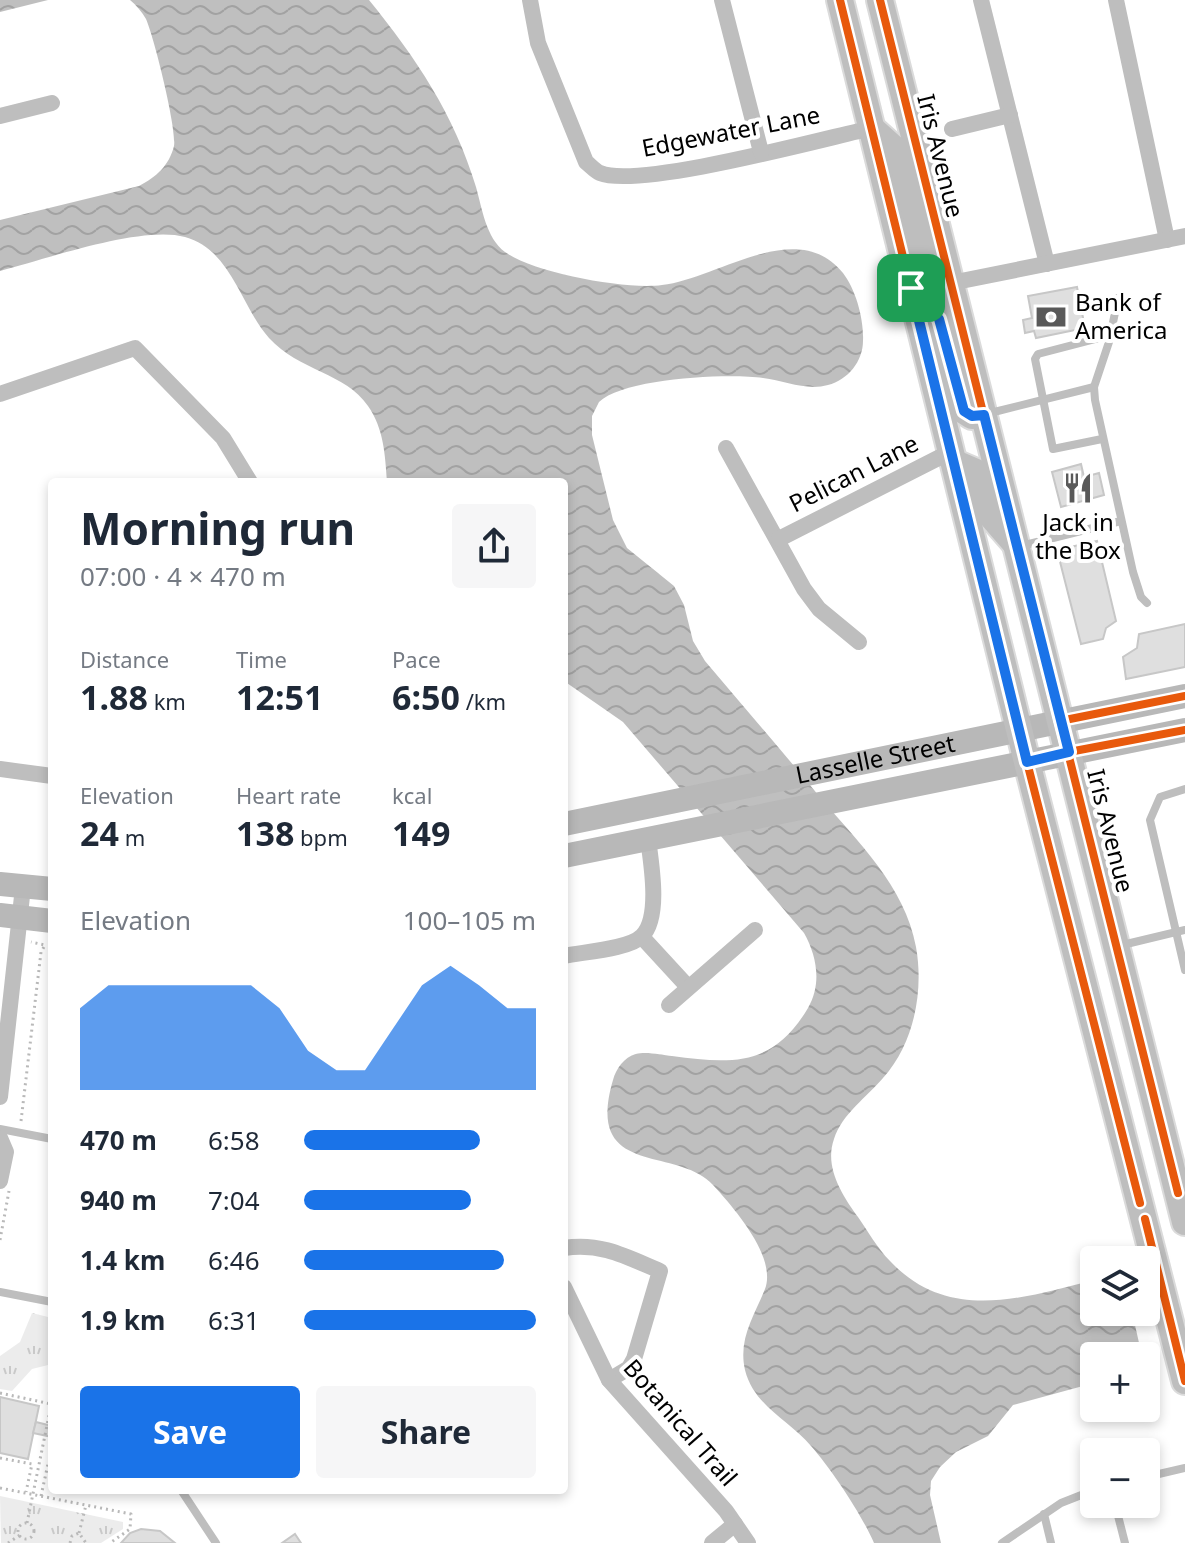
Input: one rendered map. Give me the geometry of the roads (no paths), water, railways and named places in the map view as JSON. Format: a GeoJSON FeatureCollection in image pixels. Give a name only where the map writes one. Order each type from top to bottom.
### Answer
{"type":"FeatureCollection","features":[{"type":"Feature","properties":{"kind":"main road"},"geometry":{"type":"LineString","coordinates":[[840,0],[1027,762],[1185,1381]]}},
{"type":"Feature","properties":{"kind":"main road","name":"Iris Avenue"},"geometry":{"type":"LineString","coordinates":[[880,0],[1181,1207]]}},
{"type":"Feature","properties":{"kind":"main road"},"geometry":{"type":"LineString","coordinates":[[872,128],[901,155],[925,253],[951,282]]}},
{"type":"Feature","properties":{"kind":"main road"},"geometry":{"type":"LineString","coordinates":[[911,288],[939,319],[964,411],[972,416],[984,415]]}},
{"type":"Feature","properties":{"kind":"main road"},"geometry":{"type":"LineString","coordinates":[[953,457],[976,472],[986,510],[1018,547]]}},
{"type":"Feature","properties":{"kind":"main road","name":"Lasselle Street"},"geometry":{"type":"LineString","coordinates":[[568,823],[1185,696]]}},
{"type":"Feature","properties":{"kind":"main road","name":"Lasselle Street"},"geometry":{"type":"LineString","coordinates":[[568,855],[1185,730]]}},
{"type":"Feature","properties":{"kind":"main road"},"geometry":{"type":"LineString","coordinates":[[568,839],[641,821],[660,804]]}},
{"type":"Feature","properties":{"kind":"main road"},"geometry":{"type":"LineString","coordinates":[[12,885],[48,889]]}},
{"type":"Feature","properties":{"kind":"main road"},"geometry":{"type":"LineString","coordinates":[[13,924],[48,921]]}},
{"type":"Feature","properties":{"kind":"main road"},"geometry":{"type":"LineString","coordinates":[[1143,1211],[1181,1207]]}},
{"type":"Feature","properties":{"kind":"street","name":"Edgewater Lane"},"geometry":{"type":"LineString","coordinates":[[530,0],[538,43],[586,162],[599,173],[621,177],[682,171],[872,128]]}},
{"type":"Feature","properties":{"kind":"street"},"geometry":{"type":"LineString","coordinates":[[722,0],[761,152]]}},
{"type":"Feature","properties":{"kind":"street"},"geometry":{"type":"LineString","coordinates":[[981,0],[1047,264]]}},
{"type":"Feature","properties":{"kind":"street"},"geometry":{"type":"LineString","coordinates":[[1116,0],[1167,240]]}},
{"type":"Feature","properties":{"kind":"street"},"geometry":{"type":"LineString","coordinates":[[0,116],[52,103]]}},
{"type":"Feature","properties":{"kind":"street"},"geometry":{"type":"LineString","coordinates":[[952,129],[1010,115]]}},
{"type":"Feature","properties":{"kind":"street"},"geometry":{"type":"LineString","coordinates":[[951,282],[1185,236]]}},
{"type":"Feature","properties":{"kind":"street"},"geometry":{"type":"LineString","coordinates":[[0,394],[135,348],[223,438],[248,478]]}},
{"type":"Feature","properties":{"kind":"street"},"geometry":{"type":"LineString","coordinates":[[726,448],[804,589],[819,609],[859,642]]}},
{"type":"Feature","properties":{"kind":"street","name":"Pelican Lane"},"geometry":{"type":"LineString","coordinates":[[779,539],[953,457]]}},
{"type":"Feature","properties":{"kind":"street"},"geometry":{"type":"LineString","coordinates":[[0,769],[48,775]]}},
{"type":"Feature","properties":{"kind":"street"},"geometry":{"type":"LineString","coordinates":[[568,955],[632,943],[642,937],[651,916],[653,894],[648,839]]}},
{"type":"Feature","properties":{"kind":"street"},"geometry":{"type":"LineString","coordinates":[[0,1097],[13,924],[12,885]]}},
{"type":"Feature","properties":{"kind":"street"},"geometry":{"type":"LineString","coordinates":[[669,1005],[755,930]]}},
{"type":"Feature","properties":{"kind":"street"},"geometry":{"type":"LineString","coordinates":[[642,937],[688,987]]}},
{"type":"Feature","properties":{"kind":"street"},"geometry":{"type":"LineString","coordinates":[[0,1138],[6,1152],[6,1180]]}},
{"type":"Feature","properties":{"kind":"street"},"geometry":{"type":"LineString","coordinates":[[568,1247],[589,1244],[608,1248],[660,1271],[634,1359],[629,1368],[609,1380]]}},
{"type":"Feature","properties":{"kind":"street","name":"Botanical Trail"},"geometry":{"type":"LineString","coordinates":[[568,1295],[609,1380],[735,1524],[748,1543]]}},
{"type":"Feature","properties":{"kind":"street"},"geometry":{"type":"LineString","coordinates":[[712,1543],[735,1524]]}},
{"type":"Feature","properties":{"kind":"lane"},"geometry":{"type":"LineString","coordinates":[[1118,298],[1111,335],[1094,387],[1102,439],[1121,521],[1141,597],[1147,603]]}},
{"type":"Feature","properties":{"kind":"lane"},"geometry":{"type":"LineString","coordinates":[[1102,439],[1053,449],[1035,359],[1038,354],[1111,335]]}},
{"type":"Feature","properties":{"kind":"lane"},"geometry":{"type":"LineString","coordinates":[[984,415],[1043,397],[1094,387]]}},
{"type":"Feature","properties":{"kind":"lane"},"geometry":{"type":"LineString","coordinates":[[1018,547],[1121,521]]}},
{"type":"Feature","properties":{"kind":"lane"},"geometry":{"type":"LineString","coordinates":[[1185,789],[1160,797],[1150,820],[1181,931],[1185,970]]}},
{"type":"Feature","properties":{"kind":"lane"},"geometry":{"type":"LineString","coordinates":[[1117,946],[1181,931]]}},
{"type":"Feature","properties":{"kind":"lane"},"geometry":{"type":"LineString","coordinates":[[0,1129],[48,1138]]}},
{"type":"Feature","properties":{"kind":"lane"},"geometry":{"type":"LineString","coordinates":[[0,1292],[48,1301]]}},
{"type":"Feature","properties":{"kind":"lane"},"geometry":{"type":"LineString","coordinates":[[1160,1474],[1185,1468]]}},
{"type":"Feature","properties":{"kind":"lane"},"geometry":{"type":"LineString","coordinates":[[184,1494],[216,1543]]}},
{"type":"Feature","properties":{"kind":"lane"},"geometry":{"type":"LineString","coordinates":[[1002,1543],[1044,1514],[1080,1497]]}},
{"type":"Feature","properties":{"kind":"lane"},"geometry":{"type":"LineString","coordinates":[[1044,1514],[1051,1543]]}},
{"type":"Feature","properties":{"kind":"lane"},"geometry":{"type":"LineString","coordinates":[[1119,1518],[1125,1543]]}},
{"type":"Feature","properties":{"kind":"water"},"geometry":{"type":"Polygon","coordinates":[[[0,0],[48,0],[0,12],[0,0]]]}},
{"type":"Feature","properties":{"kind":"water"},"geometry":{"type":"Polygon","coordinates":[[[130,0],[369,0],[418,65],[445,111],[467,160],[493,239],[505,252],[558,273],[646,286],[684,280],[756,255],[780,250],[803,250],[824,257],[843,273],[852,288],[861,314],[862,348],[857,362],[842,379],[812,387],[763,378],[726,376],[677,379],[630,387],[599,402],[592,416],[592,435],[613,520],[627,548],[674,586],[684,605],[693,641],[705,661],[878,866],[902,904],[910,925],[916,947],[919,981],[909,1033],[894,1064],[843,1122],[834,1139],[833,1170],[846,1199],[890,1261],[913,1280],[936,1293],[961,1299],[987,1300],[1014,1298],[1080,1283],[1080,1326],[1135,1326],[1139,1342],[1080,1342],[1080,1387],[1013,1405],[988,1436],[956,1452],[940,1467],[931,1481],[930,1495],[941,1543],[874,1543],[854,1506],[819,1456],[764,1403],[750,1383],[743,1359],[745,1338],[765,1289],[767,1276],[765,1262],[751,1234],[732,1206],[697,1173],[638,1155],[622,1146],[611,1133],[607,1111],[613,1080],[624,1061],[644,1053],[732,1060],[765,1051],[795,1027],[808,1008],[815,989],[816,970],[804,933],[623,722],[568,684],[568,478],[387,478],[381,433],[359,395],[281,349],[259,325],[234,280],[214,253],[185,237],[167,235],[120,239],[0,271],[0,220],[139,186],[156,175],[169,159],[174,146],[172,122],[146,19],[130,0]]]}},
{"type":"Feature","properties":{"kind":"place","name":"Bank of America"},"geometry":{"type":"Point","coordinates":[1051,317]}},
{"type":"Feature","properties":{"kind":"place","name":"Jack in the Box"},"geometry":{"type":"Point","coordinates":[1078,488]}}]}
